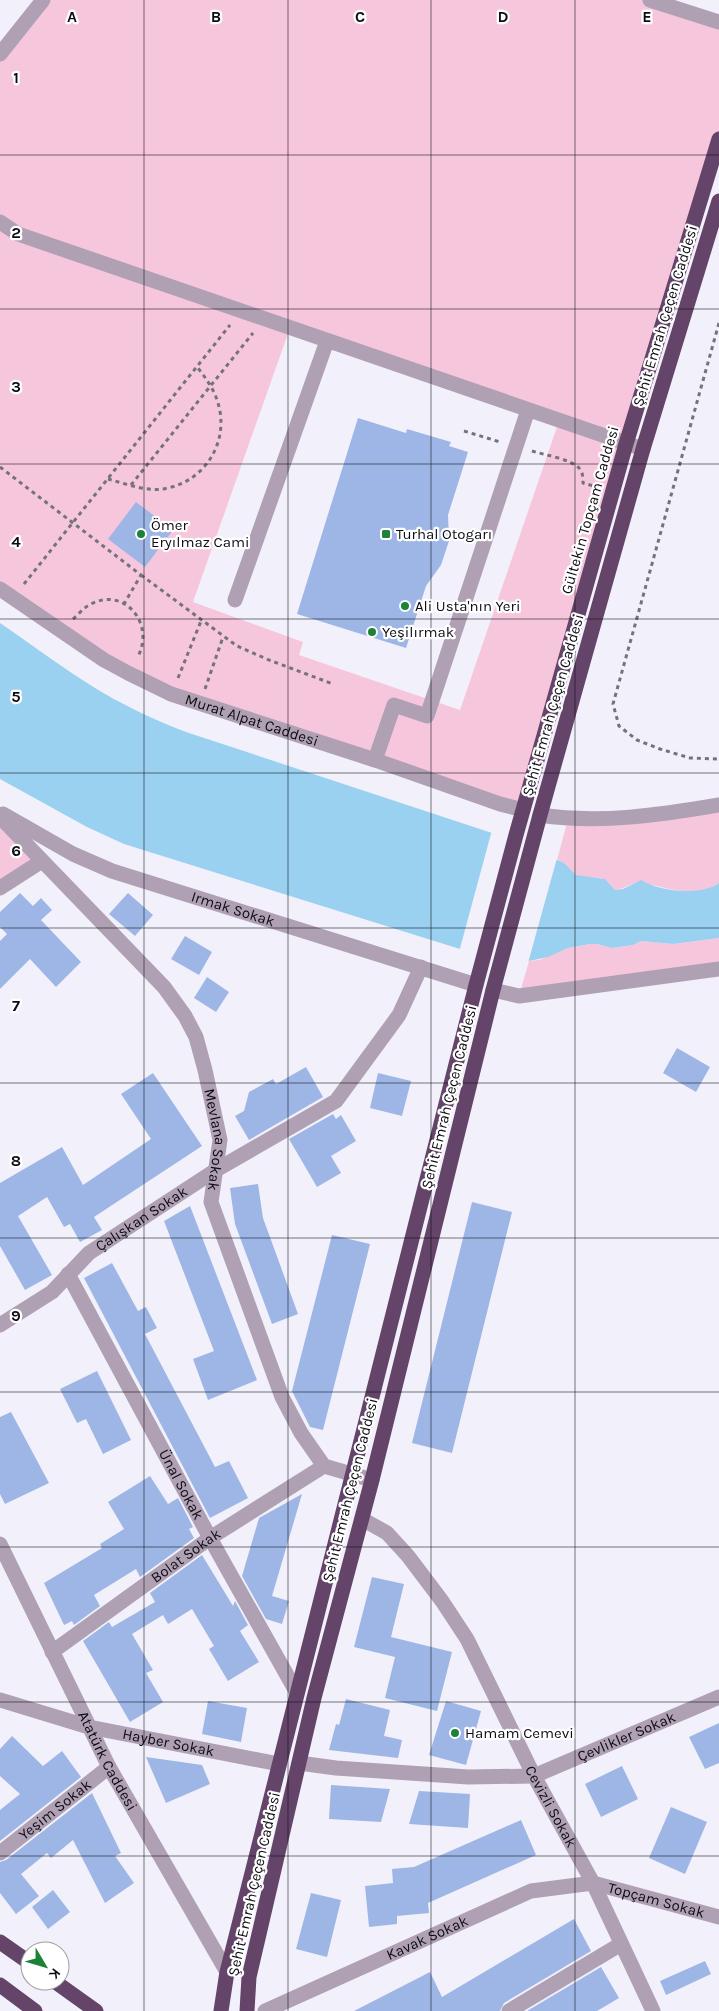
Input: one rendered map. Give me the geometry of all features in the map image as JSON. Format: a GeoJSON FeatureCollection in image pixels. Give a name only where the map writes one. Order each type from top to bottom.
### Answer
{"type":"FeatureCollection","features":[{"type":"Feature","properties":{"kind":"highway","name":"Gültekin Topçam Caddesi"},"geometry":{"type":"LineString","coordinates":[[516,834],[626,444],[719,140]]}},
{"type":"Feature","properties":{"kind":"highway","name":"Şehit Emrah Çeçen Caddesi"},"geometry":{"type":"LineString","coordinates":[[247,2011],[249,1976],[299,1763],[372,1480],[494,990],[540,815],[643,450],[719,200]]}},
{"type":"Feature","properties":{"kind":"highway","name":"Şehit Emrah Çeçen Caddesi"},"geometry":{"type":"LineString","coordinates":[[221,2011],[227,1972],[279,1764],[516,834]]}},
{"type":"Feature","properties":{"kind":"highway"},"geometry":{"type":"LineString","coordinates":[[0,1942],[20,1956]]}},
{"type":"Feature","properties":{"kind":"highway"},"geometry":{"type":"LineString","coordinates":[[0,1985],[35,2011]]}},
{"type":"Feature","properties":{"kind":"highway"},"geometry":{"type":"LineString","coordinates":[[68,1991],[96,2011]]}},
{"type":"Feature","properties":{"kind":"street"},"geometry":{"type":"LineString","coordinates":[[0,54],[43,0]]}},
{"type":"Feature","properties":{"kind":"street"},"geometry":{"type":"LineString","coordinates":[[650,0],[719,22]]}},
{"type":"Feature","properties":{"kind":"street"},"geometry":{"type":"LineString","coordinates":[[0,222],[18,234]]}},
{"type":"Feature","properties":{"kind":"street"},"geometry":{"type":"LineString","coordinates":[[0,228],[643,450]]}},
{"type":"Feature","properties":{"kind":"street"},"geometry":{"type":"LineString","coordinates":[[235,600],[328,341]]}},
{"type":"Feature","properties":{"kind":"street"},"geometry":{"type":"LineString","coordinates":[[375,760],[394,705],[427,716],[528,410]]}},
{"type":"Feature","properties":{"kind":"street","name":"Murat Alpat Caddesi"},"geometry":{"type":"LineString","coordinates":[[0,589],[128,673],[171,694],[375,760],[500,804],[523,810]]}},
{"type":"Feature","properties":{"kind":"street"},"geometry":{"type":"LineString","coordinates":[[540,815],[568,819],[625,816],[719,805]]}},
{"type":"Feature","properties":{"kind":"street","name":"Irmak Sokak"},"geometry":{"type":"LineString","coordinates":[[0,812],[73,854],[112,871],[476,985]]}},
{"type":"Feature","properties":{"kind":"street","name":"Mevlana Sokak"},"geometry":{"type":"LineString","coordinates":[[0,817],[164,987],[185,1016],[196,1037],[220,1140],[211,1202],[282,1398],[301,1433],[324,1466]]}},
{"type":"Feature","properties":{"kind":"street"},"geometry":{"type":"LineString","coordinates":[[0,888],[42,861]]}},
{"type":"Feature","properties":{"kind":"street","name":"Çalışkan Sokak"},"geometry":{"type":"LineString","coordinates":[[0,1325],[52,1292],[89,1253],[216,1170],[336,1101],[398,1015],[420,968]]}},
{"type":"Feature","properties":{"kind":"street"},"geometry":{"type":"LineString","coordinates":[[494,990],[519,996],[719,969]]}},
{"type":"Feature","properties":{"kind":"street","name":"Ünal Sokak"},"geometry":{"type":"LineString","coordinates":[[68,1274],[210,1538],[297,1693]]}},
{"type":"Feature","properties":{"kind":"street"},"geometry":{"type":"LineString","coordinates":[[324,1466],[372,1480]]}},
{"type":"Feature","properties":{"kind":"street","name":"Bolat Sokak"},"geometry":{"type":"LineString","coordinates":[[52,1652],[210,1538],[324,1466]]}},
{"type":"Feature","properties":{"kind":"street","name":"Cevizli Sokak"},"geometry":{"type":"LineString","coordinates":[[362,1519],[386,1533],[408,1556],[442,1601],[467,1639],[534,1776],[593,1883],[652,2011]]}},
{"type":"Feature","properties":{"kind":"street","name":"Atatürk Caddesi"},"geometry":{"type":"LineString","coordinates":[[0,1544],[110,1767],[227,1972]]}},
{"type":"Feature","properties":{"kind":"street","name":"Çevlikler Sokak"},"geometry":{"type":"LineString","coordinates":[[534,1776],[719,1697]]}},
{"type":"Feature","properties":{"kind":"street","name":"Hayber Sokak"},"geometry":{"type":"LineString","coordinates":[[0,1700],[89,1726],[279,1764]]}},
{"type":"Feature","properties":{"kind":"street"},"geometry":{"type":"LineString","coordinates":[[299,1763],[336,1768],[468,1777],[534,1776]]}},
{"type":"Feature","properties":{"kind":"street","name":"Yeşim Sokak"},"geometry":{"type":"LineString","coordinates":[[0,1853],[110,1767]]}},
{"type":"Feature","properties":{"kind":"street","name":"Topçam Sokak"},"geometry":{"type":"LineString","coordinates":[[593,1883],[719,1917]]}},
{"type":"Feature","properties":{"kind":"street","name":"Kavak Sokak"},"geometry":{"type":"LineString","coordinates":[[264,2011],[532,1891],[593,1883]]}},
{"type":"Feature","properties":{"kind":"street"},"geometry":{"type":"LineString","coordinates":[[509,2011],[621,1944]]}},
{"type":"Feature","properties":{"kind":"path"},"geometry":{"type":"LineString","coordinates":[[13,598],[241,311]]}},
{"type":"Feature","properties":{"kind":"path"},"geometry":{"type":"LineString","coordinates":[[131,485],[264,319]]}},
{"type":"Feature","properties":{"kind":"path"},"geometry":{"type":"LineString","coordinates":[[719,323],[613,704],[619,726],[637,740],[690,758],[719,759]]}},
{"type":"Feature","properties":{"kind":"path"},"geometry":{"type":"LineString","coordinates":[[108,478],[149,489],[167,489],[184,483],[200,472],[211,459],[219,442],[222,424],[219,405],[210,386],[197,367]]}},
{"type":"Feature","properties":{"kind":"path"},"geometry":{"type":"LineString","coordinates":[[0,467],[223,637],[237,646],[269,660],[333,684]]}},
{"type":"Feature","properties":{"kind":"path"},"geometry":{"type":"LineString","coordinates":[[124,604],[141,575]]}},
{"type":"Feature","properties":{"kind":"path"},"geometry":{"type":"LineString","coordinates":[[63,632],[84,608],[90,604],[105,600],[113,600],[124,604],[139,617],[144,632],[142,648],[128,673]]}},
{"type":"Feature","properties":{"kind":"path"},"geometry":{"type":"LineString","coordinates":[[171,694],[201,621]]}},
{"type":"Feature","properties":{"kind":"path"},"geometry":{"type":"LineString","coordinates":[[200,704],[223,637]]}},
{"type":"Feature","properties":{"kind":"shaded area"},"geometry":{"type":"Polygon","coordinates":[[[43,0],[650,0],[719,22],[719,139],[523,810],[171,694],[0,589],[0,54],[43,0]],[[290,328],[193,602],[303,642],[299,655],[460,710],[559,421],[290,328]]]}},
{"type":"Feature","properties":{"kind":"shaded area"},"geometry":{"type":"Polygon","coordinates":[[[719,805],[719,883],[704,890],[687,891],[639,883],[615,890],[603,879],[576,875],[557,860],[568,819],[719,805]]]}},
{"type":"Feature","properties":{"kind":"shaded area"},"geometry":{"type":"Polygon","coordinates":[[[0,817],[42,861],[0,888],[0,817]]]}},
{"type":"Feature","properties":{"kind":"shaded area"},"geometry":{"type":"Polygon","coordinates":[[[719,938],[719,969],[519,996],[529,961],[539,960],[568,948],[597,944],[612,948],[633,945],[641,941],[673,944],[719,938]]]}},
{"type":"Feature","properties":{"kind":"water"},"geometry":{"type":"Polygon","coordinates":[[[0,623],[98,689],[121,703],[159,721],[189,733],[492,833],[564,863],[576,875],[605,879],[615,890],[623,889],[641,880],[669,890],[680,891],[702,890],[719,883],[719,938],[673,944],[641,941],[633,945],[612,948],[590,944],[568,948],[548,957],[529,961],[460,949],[124,844],[87,827],[0,779],[0,623]]]}},
{"type":"Feature","properties":{"kind":"pier"},"geometry":{"type":"Polygon","coordinates":[[[492,830],[557,858],[528,963],[459,952],[492,830]]]}},
{"type":"Feature","properties":{"kind":"building","name":"Turhal Otogarı"},"geometry":{"type":"Polygon","coordinates":[[[358,418],[406,433],[407,429],[451,442],[449,446],[468,452],[448,515],[449,541],[441,565],[426,586],[406,648],[297,614],[358,418]]]}},
{"type":"Feature","properties":{"kind":"building","name":"Ömer Eryılmaz Cami"},"geometry":{"type":"Polygon","coordinates":[[[136,502],[173,530],[145,567],[108,539],[136,502]]]}},
{"type":"Feature","properties":{"kind":"building"},"geometry":{"type":"Polygon","coordinates":[[[20,893],[33,906],[41,898],[52,910],[41,920],[81,962],[56,987],[30,959],[0,989],[0,941],[7,934],[0,927],[0,912],[20,893]]]}},
{"type":"Feature","properties":{"kind":"building"},"geometry":{"type":"Polygon","coordinates":[[[128,893],[153,915],[135,936],[109,914],[128,893]]]}},
{"type":"Feature","properties":{"kind":"building"},"geometry":{"type":"Polygon","coordinates":[[[185,936],[212,952],[199,975],[171,959],[185,936]]]}},
{"type":"Feature","properties":{"kind":"building"},"geometry":{"type":"Polygon","coordinates":[[[207,977],[229,992],[216,1012],[194,998],[207,977]]]}},
{"type":"Feature","properties":{"kind":"building"},"geometry":{"type":"Polygon","coordinates":[[[677,1048],[710,1067],[696,1092],[663,1073],[677,1048]]]}},
{"type":"Feature","properties":{"kind":"building"},"geometry":{"type":"Polygon","coordinates":[[[306,1067],[323,1097],[249,1140],[235,1116],[244,1111],[249,1092],[273,1079],[276,1084],[306,1067]]]}},
{"type":"Feature","properties":{"kind":"building"},"geometry":{"type":"Polygon","coordinates":[[[153,1073],[202,1146],[94,1217],[102,1230],[80,1242],[70,1224],[64,1227],[47,1197],[18,1216],[52,1275],[25,1290],[0,1246],[0,1183],[62,1147],[83,1185],[151,1139],[121,1094],[153,1073]]]}},
{"type":"Feature","properties":{"kind":"building"},"geometry":{"type":"Polygon","coordinates":[[[378,1073],[411,1081],[402,1116],[370,1108],[378,1073]]]}},
{"type":"Feature","properties":{"kind":"building"},"geometry":{"type":"Polygon","coordinates":[[[333,1114],[336,1119],[341,1115],[356,1141],[331,1156],[341,1173],[317,1187],[289,1139],[333,1114]]]}},
{"type":"Feature","properties":{"kind":"building"},"geometry":{"type":"Polygon","coordinates":[[[258,1184],[263,1218],[298,1314],[272,1324],[235,1224],[230,1188],[258,1184]]]}},
{"type":"Feature","properties":{"kind":"building"},"geometry":{"type":"Polygon","coordinates":[[[472,1202],[512,1212],[452,1453],[412,1443],[472,1202]]]}},
{"type":"Feature","properties":{"kind":"building"},"geometry":{"type":"Polygon","coordinates":[[[190,1206],[257,1380],[208,1400],[193,1359],[214,1351],[164,1221],[190,1206]]]}},
{"type":"Feature","properties":{"kind":"building"},"geometry":{"type":"Polygon","coordinates":[[[332,1235],[370,1244],[323,1430],[310,1427],[292,1391],[332,1235]]]}},
{"type":"Feature","properties":{"kind":"building"},"geometry":{"type":"Polygon","coordinates":[[[112,1263],[138,1311],[146,1307],[157,1328],[145,1334],[215,1467],[229,1461],[248,1498],[210,1518],[84,1278],[112,1263]]]}},
{"type":"Feature","properties":{"kind":"building"},"geometry":{"type":"Polygon","coordinates":[[[97,1371],[131,1440],[103,1454],[86,1419],[77,1423],[60,1389],[97,1371]]]}},
{"type":"Feature","properties":{"kind":"building"},"geometry":{"type":"Polygon","coordinates":[[[11,1412],[49,1483],[5,1504],[0,1494],[0,1417],[11,1412]]]}},
{"type":"Feature","properties":{"kind":"building"},"geometry":{"type":"Polygon","coordinates":[[[150,1476],[168,1504],[178,1498],[193,1527],[189,1529],[194,1538],[140,1577],[136,1569],[94,1595],[100,1606],[74,1625],[72,1621],[64,1625],[44,1583],[102,1548],[100,1544],[124,1529],[108,1502],[150,1476]]]}},
{"type":"Feature","properties":{"kind":"building"},"geometry":{"type":"Polygon","coordinates":[[[302,1494],[272,1596],[289,1601],[282,1624],[266,1619],[242,1576],[259,1518],[302,1494]]]}},
{"type":"Feature","properties":{"kind":"building"},"geometry":{"type":"Polygon","coordinates":[[[202,1555],[233,1606],[235,1601],[248,1625],[240,1631],[259,1662],[228,1681],[209,1649],[214,1646],[192,1609],[168,1624],[163,1615],[132,1634],[153,1670],[146,1673],[163,1702],[130,1722],[83,1641],[109,1622],[112,1627],[155,1602],[150,1593],[202,1555]]]}},
{"type":"Feature","properties":{"kind":"building"},"geometry":{"type":"Polygon","coordinates":[[[372,1577],[404,1584],[391,1637],[452,1652],[437,1711],[385,1698],[395,1657],[354,1647],[372,1577]]]}},
{"type":"Feature","properties":{"kind":"building"},"geometry":{"type":"Polygon","coordinates":[[[346,1699],[390,1710],[384,1736],[402,1740],[398,1758],[329,1750],[336,1724],[339,1725],[346,1699]]]}},
{"type":"Feature","properties":{"kind":"building"},"geometry":{"type":"Polygon","coordinates":[[[208,1701],[247,1708],[241,1742],[202,1734],[208,1701]]]}},
{"type":"Feature","properties":{"kind":"building","name":"Hamam Cemevi"},"geometry":{"type":"Polygon","coordinates":[[[446,1701],[481,1711],[466,1765],[429,1755],[446,1701]]]}},
{"type":"Feature","properties":{"kind":"building"},"geometry":{"type":"Polygon","coordinates":[[[719,1723],[719,1763],[705,1769],[689,1737],[719,1723]]]}},
{"type":"Feature","properties":{"kind":"building"},"geometry":{"type":"Polygon","coordinates":[[[12,1736],[43,1766],[62,1751],[81,1777],[0,1841],[0,1810],[20,1794],[0,1776],[0,1749],[12,1736]]]}},
{"type":"Feature","properties":{"kind":"building"},"geometry":{"type":"Polygon","coordinates":[[[146,1757],[202,1765],[210,1784],[166,1803],[146,1757]]]}},
{"type":"Feature","properties":{"kind":"building"},"geometry":{"type":"Polygon","coordinates":[[[622,1766],[638,1799],[601,1817],[585,1784],[622,1766]]]}},
{"type":"Feature","properties":{"kind":"building"},"geometry":{"type":"Polygon","coordinates":[[[331,1785],[390,1789],[381,1822],[329,1819],[331,1785]]]}},
{"type":"Feature","properties":{"kind":"building"},"geometry":{"type":"Polygon","coordinates":[[[419,1791],[470,1794],[468,1828],[409,1824],[419,1791]]]}},
{"type":"Feature","properties":{"kind":"building"},"geometry":{"type":"Polygon","coordinates":[[[92,1793],[121,1853],[115,1856],[134,1883],[105,1903],[73,1840],[51,1858],[47,1853],[21,1874],[39,1896],[16,1914],[0,1893],[0,1862],[6,1860],[92,1793]]]}},
{"type":"Feature","properties":{"kind":"building"},"geometry":{"type":"Polygon","coordinates":[[[671,1807],[707,1822],[685,1874],[649,1858],[671,1807]]]}},
{"type":"Feature","properties":{"kind":"building"},"geometry":{"type":"Polygon","coordinates":[[[521,1820],[536,1855],[428,1903],[429,1913],[397,1916],[397,1924],[369,1927],[365,1886],[393,1883],[392,1869],[414,1867],[521,1820]]]}},
{"type":"Feature","properties":{"kind":"building"},"geometry":{"type":"Polygon","coordinates":[[[53,1890],[70,1912],[48,1929],[32,1907],[53,1890]]]}},
{"type":"Feature","properties":{"kind":"building"},"geometry":{"type":"Polygon","coordinates":[[[311,1893],[341,1900],[327,1957],[296,1949],[311,1893]]]}},
{"type":"Feature","properties":{"kind":"building"},"geometry":{"type":"Polygon","coordinates":[[[574,1919],[591,1951],[504,2003],[500,2011],[354,2011],[430,1972],[442,1997],[574,1919]]]}},
{"type":"Feature","properties":{"kind":"building"},"geometry":{"type":"Polygon","coordinates":[[[705,1961],[711,1974],[666,1995],[660,1981],[705,1961]]]}},
{"type":"Feature","properties":{"kind":"building"},"geometry":{"type":"Polygon","coordinates":[[[601,1967],[619,1998],[597,2011],[527,2011],[601,1967]]]}},
{"type":"Feature","properties":{"kind":"place","name":"Ömer Eryılmaz Cami"},"geometry":{"type":"Point","coordinates":[141,534]}},
{"type":"Feature","properties":{"kind":"place","name":"Turhal Otogarı"},"geometry":{"type":"Point","coordinates":[386,534]}},
{"type":"Feature","properties":{"kind":"place","name":"Ali Usta'nın Yeri"},"geometry":{"type":"Point","coordinates":[405,606]}},
{"type":"Feature","properties":{"kind":"place","name":"Yeşilırmak"},"geometry":{"type":"Point","coordinates":[372,632]}},
{"type":"Feature","properties":{"kind":"place","name":"Hamam Cemevi"},"geometry":{"type":"Point","coordinates":[455,1733]}}]}
